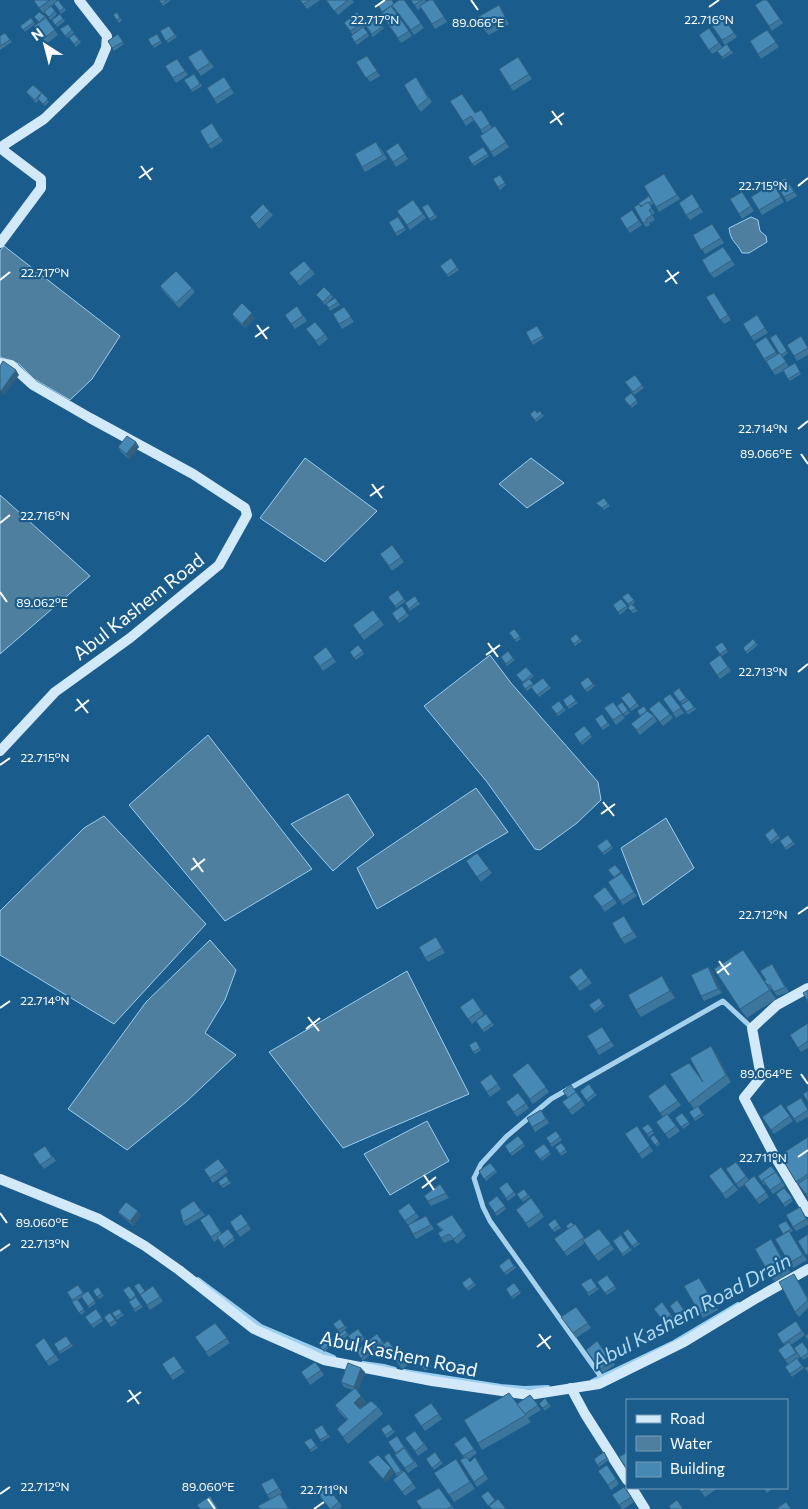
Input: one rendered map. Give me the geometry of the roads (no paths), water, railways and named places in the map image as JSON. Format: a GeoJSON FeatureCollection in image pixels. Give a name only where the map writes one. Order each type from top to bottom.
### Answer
{"type":"FeatureCollection","features":[{"type":"Feature","properties":{"kind":"street"},"geometry":{"type":"LineString","coordinates":[[0,243],[41,188],[41,179],[4,151],[4,145],[44,119],[98,67],[106,48],[107,36],[79,0]]}},
{"type":"Feature","properties":{"kind":"street","name":"Abul Kashem Road"},"geometry":{"type":"LineString","coordinates":[[0,363],[11,365],[33,385],[193,474],[245,508],[247,515],[218,565],[130,638],[55,692],[0,751]]}},
{"type":"Feature","properties":{"kind":"street"},"geometry":{"type":"LineString","coordinates":[[752,1028],[777,1005],[808,988]]}},
{"type":"Feature","properties":{"kind":"street"},"geometry":{"type":"LineString","coordinates":[[604,1381],[490,1221],[483,1207],[474,1178],[481,1164],[506,1137],[551,1099],[723,1001],[752,1028],[761,1077],[744,1098],[774,1155],[808,1212]]}},
{"type":"Feature","properties":{"kind":"street","name":"Abul Kashem Road"},"geometry":{"type":"LineString","coordinates":[[0,1179],[99,1219],[145,1246],[254,1328],[324,1360],[432,1381],[529,1395],[598,1384],[684,1342],[755,1298],[808,1269]]}},
{"type":"Feature","properties":{"kind":"street"},"geometry":{"type":"LineString","coordinates":[[571,1388],[584,1414],[626,1478]]}},
{"type":"Feature","properties":{"kind":"street"},"geometry":{"type":"LineString","coordinates":[[633,1489],[646,1509]]}},
{"type":"Feature","properties":{"kind":"water"},"geometry":{"type":"Polygon","coordinates":[[[751,217],[758,220],[760,231],[766,236],[767,242],[749,253],[742,253],[732,239],[729,228],[751,217]]]}},
{"type":"Feature","properties":{"kind":"water"},"geometry":{"type":"Polygon","coordinates":[[[4,246],[120,336],[92,379],[70,400],[34,379],[19,364],[0,357],[0,251],[4,246]]]}},
{"type":"Feature","properties":{"kind":"water"},"geometry":{"type":"Polygon","coordinates":[[[305,458],[377,511],[325,562],[260,518],[305,458]]]}},
{"type":"Feature","properties":{"kind":"water"},"geometry":{"type":"Polygon","coordinates":[[[531,458],[564,483],[527,508],[499,484],[531,458]]]}},
{"type":"Feature","properties":{"kind":"water"},"geometry":{"type":"Polygon","coordinates":[[[0,495],[90,576],[0,654],[0,495]]]}},
{"type":"Feature","properties":{"kind":"water"},"geometry":{"type":"Polygon","coordinates":[[[490,655],[511,683],[598,782],[601,800],[577,823],[540,850],[535,849],[487,782],[424,706],[490,655]]]}},
{"type":"Feature","properties":{"kind":"water"},"geometry":{"type":"Polygon","coordinates":[[[208,735],[312,869],[225,921],[129,805],[208,735]]]}},
{"type":"Feature","properties":{"kind":"water"},"geometry":{"type":"Polygon","coordinates":[[[476,788],[508,832],[377,909],[357,868],[476,788]]]}},
{"type":"Feature","properties":{"kind":"water"},"geometry":{"type":"Polygon","coordinates":[[[348,794],[374,835],[333,871],[291,824],[348,794]]]}},
{"type":"Feature","properties":{"kind":"water"},"geometry":{"type":"Polygon","coordinates":[[[104,816],[206,924],[114,1024],[0,955],[0,911],[84,828],[104,816]]]}},
{"type":"Feature","properties":{"kind":"water"},"geometry":{"type":"Polygon","coordinates":[[[666,818],[694,868],[643,905],[621,848],[666,818]]]}},
{"type":"Feature","properties":{"kind":"water"},"geometry":{"type":"Polygon","coordinates":[[[210,940],[236,970],[225,1000],[205,1033],[236,1055],[186,1102],[127,1150],[68,1109],[146,1002],[210,940]]]}},
{"type":"Feature","properties":{"kind":"water"},"geometry":{"type":"Polygon","coordinates":[[[407,971],[469,1094],[343,1148],[269,1052],[407,971]]]}},
{"type":"Feature","properties":{"kind":"water"},"geometry":{"type":"Polygon","coordinates":[[[427,1121],[449,1161],[390,1195],[364,1154],[427,1121]]]}},
{"type":"Feature","properties":{"kind":"waterway","name":"Abul Kashem Road Drain"},"geometry":{"type":"LineString","coordinates":[[198,1279],[261,1326],[334,1357]]}},
{"type":"Feature","properties":{"kind":"waterway","name":"Abul Kashem Road Drain"},"geometry":{"type":"LineString","coordinates":[[592,1381],[674,1342],[738,1304]]}},
{"type":"Feature","properties":{"kind":"waterway","name":"Abul Kashem Road Drain"},"geometry":{"type":"LineString","coordinates":[[363,1363],[395,1369]]}},
{"type":"Feature","properties":{"kind":"waterway","name":"Abul Kashem Road Drain"},"geometry":{"type":"LineString","coordinates":[[404,1371],[501,1386],[524,1388],[548,1387]]}}]}
